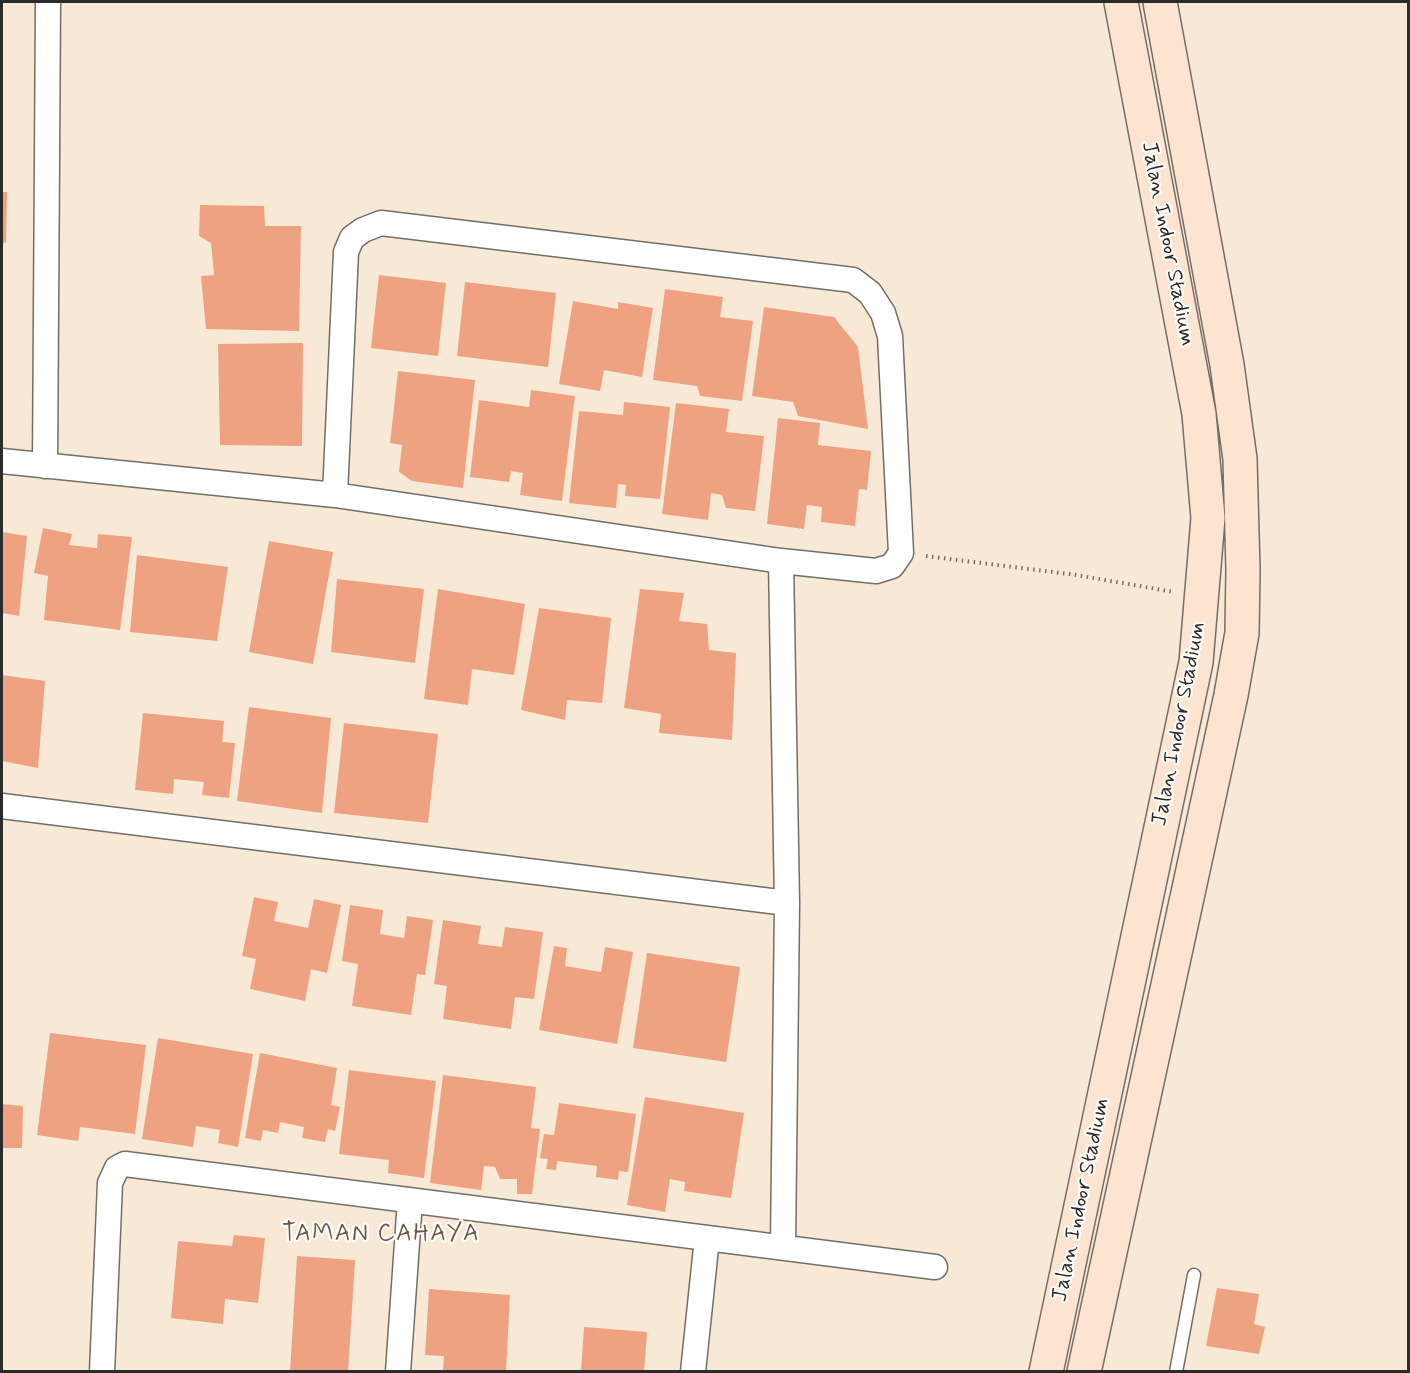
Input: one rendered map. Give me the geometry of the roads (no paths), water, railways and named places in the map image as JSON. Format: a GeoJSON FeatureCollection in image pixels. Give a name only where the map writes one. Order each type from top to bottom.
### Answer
{"type":"FeatureCollection","features":[{"type":"Feature","properties":{"kind":"street"},"geometry":{"type":"LineString","coordinates":[[45,466],[48,2]]}},
{"type":"Feature","properties":{"kind":"street","name":"Jalan Indoor Stadium"},"geometry":{"type":"LineString","coordinates":[[1046,1371],[1196,662],[1208,518],[1199,414],[1120,2]]}},
{"type":"Feature","properties":{"kind":"street","name":"Jalan Indoor Stadium"},"geometry":{"type":"LineString","coordinates":[[1084,1371],[1231,695],[1242,633],[1240,459],[1227,365],[1160,2]]}},
{"type":"Feature","properties":{"kind":"street"},"geometry":{"type":"LineString","coordinates":[[2,461],[335,495],[781,561],[876,571],[892,566],[901,553],[890,336],[883,313],[870,293],[853,280],[381,224],[363,230],[352,238],[346,252],[335,495]]}},
{"type":"Feature","properties":{"kind":"street"},"geometry":{"type":"LineString","coordinates":[[781,561],[787,903],[783,1247]]}},
{"type":"Feature","properties":{"kind":"street"},"geometry":{"type":"LineString","coordinates":[[2,806],[787,903]]}},
{"type":"Feature","properties":{"kind":"street"},"geometry":{"type":"LineString","coordinates":[[102,1371],[110,1183],[112,1174],[124,1164],[935,1267]]}},
{"type":"Feature","properties":{"kind":"street"},"geometry":{"type":"LineString","coordinates":[[398,1371],[410,1200]]}},
{"type":"Feature","properties":{"kind":"street"},"geometry":{"type":"LineString","coordinates":[[693,1371],[708,1238]]}},
{"type":"Feature","properties":{"kind":"lane"},"geometry":{"type":"LineString","coordinates":[[1176,1371],[1194,1275]]}},
{"type":"Feature","properties":{"kind":"district","name":"TAMAN CAHAYA"},"geometry":{"type":"Point","coordinates":[381,1235]}}]}
